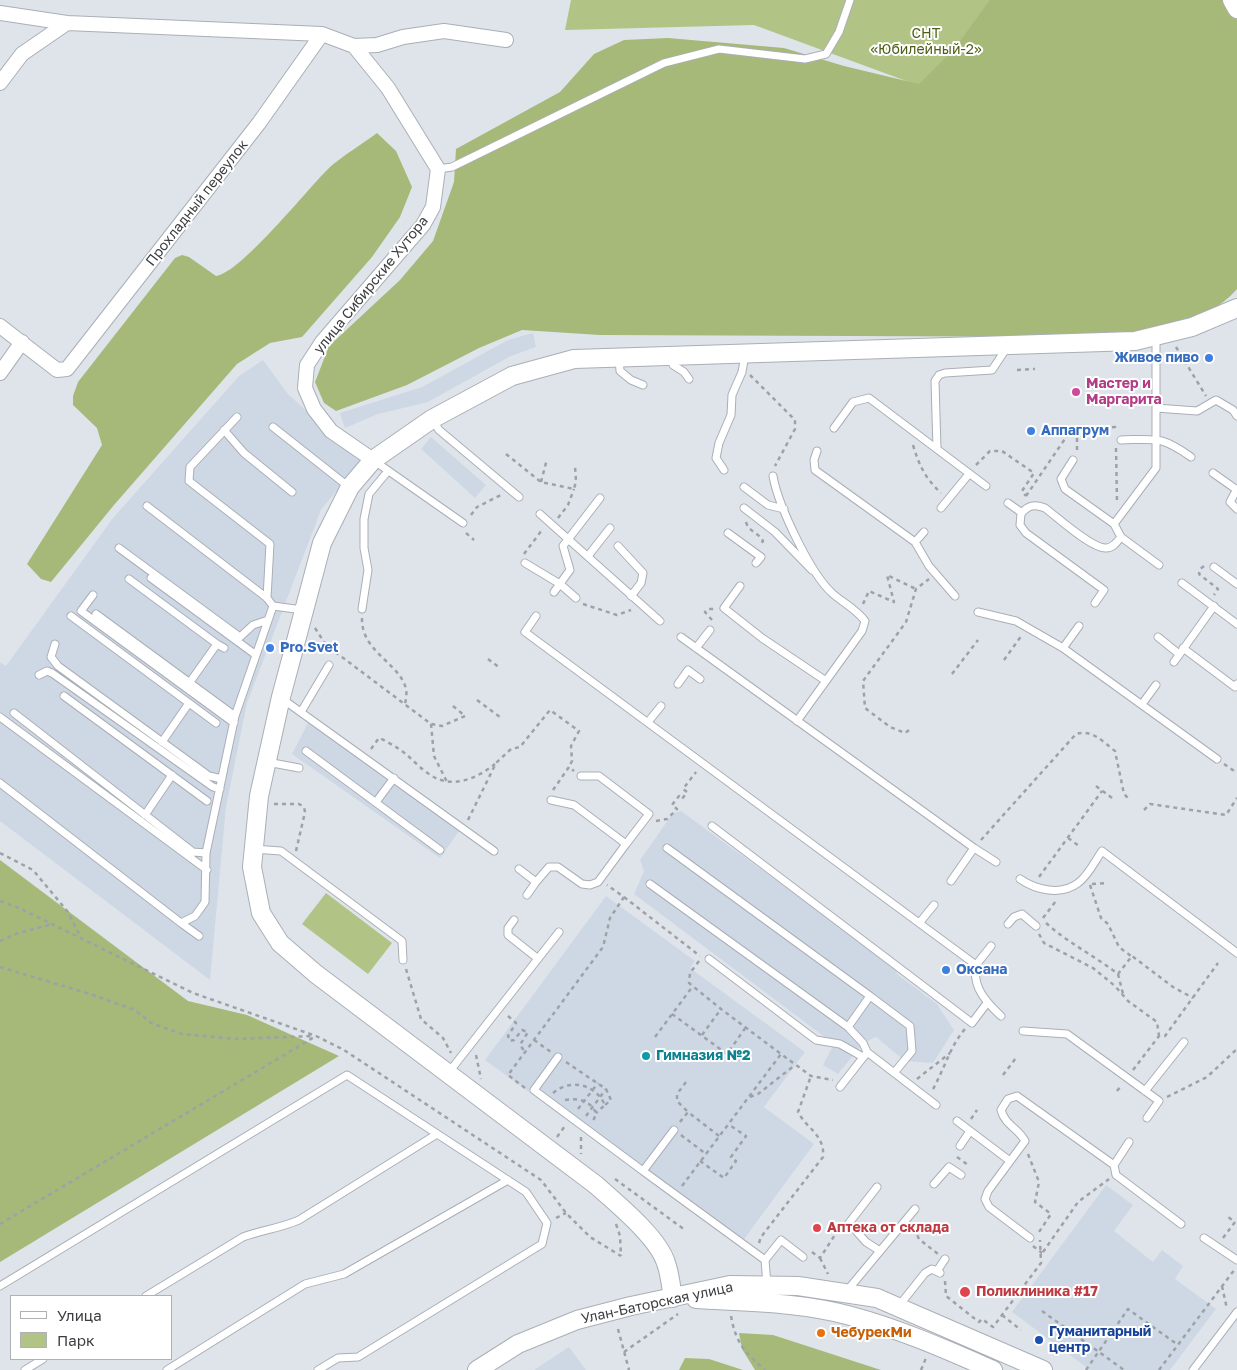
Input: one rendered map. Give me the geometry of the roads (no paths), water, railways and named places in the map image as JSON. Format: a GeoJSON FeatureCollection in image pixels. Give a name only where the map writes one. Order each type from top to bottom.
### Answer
{"type":"FeatureCollection","features":[{"type":"Feature","properties":{"kind":"street"},"geometry":{"type":"LineString","coordinates":[[1232,0],[1237,9]]}},
{"type":"Feature","properties":{"kind":"street"},"geometry":{"type":"LineString","coordinates":[[0,13],[67,23],[322,34],[354,46],[377,45],[403,37],[444,32],[506,40]]}},
{"type":"Feature","properties":{"kind":"street"},"geometry":{"type":"LineString","coordinates":[[0,83],[22,54],[67,23]]}},
{"type":"Feature","properties":{"kind":"street","name":"Прохладный переулок"},"geometry":{"type":"LineString","coordinates":[[22,342],[57,370],[67,369],[259,123],[322,34]]}},
{"type":"Feature","properties":{"kind":"street"},"geometry":{"type":"LineString","coordinates":[[354,46],[388,88],[438,170]]}},
{"type":"Feature","properties":{"kind":"street","name":"улица Сибирские Хутора"},"geometry":{"type":"LineString","coordinates":[[373,460],[331,431],[314,409],[305,388],[307,365],[322,342],[423,225],[433,207],[438,170]]}},
{"type":"Feature","properties":{"kind":"street"},"geometry":{"type":"LineString","coordinates":[[993,1370],[922,1340],[850,1315],[778,1303],[676,1306],[666,1263],[659,1250],[634,1219],[596,1185],[316,974],[280,943],[261,913],[252,867],[259,796],[281,698],[308,617],[322,543],[350,487],[373,460],[432,419],[512,376],[574,359],[672,357],[744,363],[1008,346],[1135,341],[1192,327],[1237,308]]}},
{"type":"Feature","properties":{"kind":"street"},"geometry":{"type":"LineString","coordinates":[[0,326],[22,342],[0,374]]}},
{"type":"Feature","properties":{"kind":"street","name":"Улан-Баторская улица"},"geometry":{"type":"LineString","coordinates":[[477,1370],[518,1344],[577,1320],[631,1306],[676,1306],[730,1285],[798,1286],[876,1298],[1043,1370]]}},
{"type":"Feature","properties":{"kind":"lane"},"geometry":{"type":"LineString","coordinates":[[438,170],[452,167],[664,63],[719,49],[806,59],[826,54],[839,32],[850,0]]}},
{"type":"Feature","properties":{"kind":"lane"},"geometry":{"type":"LineString","coordinates":[[1114,524],[1156,468],[1156,336]]}},
{"type":"Feature","properties":{"kind":"lane"},"geometry":{"type":"LineString","coordinates":[[937,448],[935,381],[938,376],[945,373],[992,370],[1008,346]]}},
{"type":"Feature","properties":{"kind":"lane"},"geometry":{"type":"LineString","coordinates":[[672,357],[673,365],[684,372],[689,379]]}},
{"type":"Feature","properties":{"kind":"lane"},"geometry":{"type":"LineString","coordinates":[[619,358],[620,371],[631,380],[643,385]]}},
{"type":"Feature","properties":{"kind":"lane"},"geometry":{"type":"LineString","coordinates":[[724,470],[716,458],[719,443],[731,415],[732,395],[744,363]]}},
{"type":"Feature","properties":{"kind":"lane"},"geometry":{"type":"LineString","coordinates":[[834,428],[853,402],[868,398],[986,486]]}},
{"type":"Feature","properties":{"kind":"lane"},"geometry":{"type":"LineString","coordinates":[[1156,408],[1197,411],[1216,400],[1224,404],[1237,416]]}},
{"type":"Feature","properties":{"kind":"lane"},"geometry":{"type":"LineString","coordinates":[[237,417],[190,467],[189,481],[270,544],[267,598]]}},
{"type":"Feature","properties":{"kind":"lane"},"geometry":{"type":"LineString","coordinates":[[432,419],[439,430],[519,497]]}},
{"type":"Feature","properties":{"kind":"lane"},"geometry":{"type":"LineString","coordinates":[[273,427],[350,487]]}},
{"type":"Feature","properties":{"kind":"lane"},"geometry":{"type":"LineString","coordinates":[[224,430],[244,453],[292,492]]}},
{"type":"Feature","properties":{"kind":"lane"},"geometry":{"type":"LineString","coordinates":[[1121,440],[1156,439],[1170,442],[1191,457]]}},
{"type":"Feature","properties":{"kind":"lane"},"geometry":{"type":"LineString","coordinates":[[817,451],[814,460],[815,470],[916,542],[935,575],[956,596]]}},
{"type":"Feature","properties":{"kind":"lane"},"geometry":{"type":"LineString","coordinates":[[373,460],[463,524]]}},
{"type":"Feature","properties":{"kind":"lane"},"geometry":{"type":"LineString","coordinates":[[1073,460],[1061,479],[1065,489],[1114,524],[1121,537],[1159,565]]}},
{"type":"Feature","properties":{"kind":"lane"},"geometry":{"type":"LineString","coordinates":[[362,609],[368,570],[364,548],[364,519],[369,494],[388,471]]}},
{"type":"Feature","properties":{"kind":"lane"},"geometry":{"type":"LineString","coordinates":[[941,508],[969,474]]}},
{"type":"Feature","properties":{"kind":"lane"},"geometry":{"type":"LineString","coordinates":[[1213,474],[1237,490],[1230,502],[1237,509]]}},
{"type":"Feature","properties":{"kind":"lane"},"geometry":{"type":"LineString","coordinates":[[773,476],[776,491],[816,574]]}},
{"type":"Feature","properties":{"kind":"lane"},"geometry":{"type":"LineString","coordinates":[[744,487],[768,505],[784,509]]}},
{"type":"Feature","properties":{"kind":"lane"},"geometry":{"type":"LineString","coordinates":[[554,592],[570,570],[563,546],[600,498]]}},
{"type":"Feature","properties":{"kind":"lane"},"geometry":{"type":"LineString","coordinates":[[1008,503],[1022,513]]}},
{"type":"Feature","properties":{"kind":"lane"},"geometry":{"type":"LineString","coordinates":[[1095,603],[1104,590],[1026,532],[1020,525],[1022,513],[1027,507],[1036,505],[1045,508],[1094,545],[1105,549],[1112,546],[1121,537]]}},
{"type":"Feature","properties":{"kind":"lane"},"geometry":{"type":"LineString","coordinates":[[147,506],[267,598],[272,606],[308,617]]}},
{"type":"Feature","properties":{"kind":"lane"},"geometry":{"type":"LineString","coordinates":[[744,508],[775,532],[832,593],[859,613],[865,621],[862,631],[797,721]]}},
{"type":"Feature","properties":{"kind":"lane"},"geometry":{"type":"LineString","coordinates":[[540,514],[660,621]]}},
{"type":"Feature","properties":{"kind":"lane"},"geometry":{"type":"LineString","coordinates":[[588,556],[610,528]]}},
{"type":"Feature","properties":{"kind":"lane"},"geometry":{"type":"LineString","coordinates":[[916,542],[924,532]]}},
{"type":"Feature","properties":{"kind":"lane"},"geometry":{"type":"LineString","coordinates":[[728,533],[761,557],[756,563]]}},
{"type":"Feature","properties":{"kind":"lane"},"geometry":{"type":"LineString","coordinates":[[618,546],[643,573],[642,583],[631,596]]}},
{"type":"Feature","properties":{"kind":"lane"},"geometry":{"type":"LineString","coordinates":[[119,548],[240,637],[253,625],[268,620]]}},
{"type":"Feature","properties":{"kind":"lane"},"geometry":{"type":"LineString","coordinates":[[524,559],[560,584],[576,598]]}},
{"type":"Feature","properties":{"kind":"lane"},"geometry":{"type":"LineString","coordinates":[[1214,567],[1237,584]]}},
{"type":"Feature","properties":{"kind":"lane"},"geometry":{"type":"LineString","coordinates":[[151,578],[256,655]]}},
{"type":"Feature","properties":{"kind":"lane"},"geometry":{"type":"LineString","coordinates":[[129,579],[224,648]]}},
{"type":"Feature","properties":{"kind":"lane"},"geometry":{"type":"LineString","coordinates":[[1182,583],[1237,624]]}},
{"type":"Feature","properties":{"kind":"lane"},"geometry":{"type":"LineString","coordinates":[[740,586],[724,608],[762,638],[826,681]]}},
{"type":"Feature","properties":{"kind":"lane"},"geometry":{"type":"LineString","coordinates":[[93,595],[81,610],[234,720]]}},
{"type":"Feature","properties":{"kind":"lane"},"geometry":{"type":"LineString","coordinates":[[181,923],[195,916],[205,902],[206,854],[234,720],[272,606]]}},
{"type":"Feature","properties":{"kind":"lane"},"geometry":{"type":"LineString","coordinates":[[1174,662],[1214,606]]}},
{"type":"Feature","properties":{"kind":"lane"},"geometry":{"type":"LineString","coordinates":[[978,612],[1016,621],[1063,648],[1217,759]]}},
{"type":"Feature","properties":{"kind":"lane"},"geometry":{"type":"LineString","coordinates":[[96,614],[190,682],[234,720]]}},
{"type":"Feature","properties":{"kind":"lane"},"geometry":{"type":"LineString","coordinates":[[71,616],[216,723]]}},
{"type":"Feature","properties":{"kind":"lane"},"geometry":{"type":"LineString","coordinates":[[536,616],[525,632],[976,965]]}},
{"type":"Feature","properties":{"kind":"lane"},"geometry":{"type":"LineString","coordinates":[[1063,648],[1079,626]]}},
{"type":"Feature","properties":{"kind":"lane"},"geometry":{"type":"LineString","coordinates":[[696,648],[710,630]]}},
{"type":"Feature","properties":{"kind":"lane"},"geometry":{"type":"LineString","coordinates":[[681,637],[996,862]]}},
{"type":"Feature","properties":{"kind":"lane"},"geometry":{"type":"LineString","coordinates":[[1158,638],[1235,687],[1237,684]]}},
{"type":"Feature","properties":{"kind":"lane"},"geometry":{"type":"LineString","coordinates":[[55,644],[51,657],[58,666],[209,776],[222,779]]}},
{"type":"Feature","properties":{"kind":"lane"},"geometry":{"type":"LineString","coordinates":[[190,682],[217,644]]}},
{"type":"Feature","properties":{"kind":"lane"},"geometry":{"type":"LineString","coordinates":[[301,712],[329,665]]}},
{"type":"Feature","properties":{"kind":"lane"},"geometry":{"type":"LineString","coordinates":[[678,684],[688,670],[700,678]]}},
{"type":"Feature","properties":{"kind":"lane"},"geometry":{"type":"LineString","coordinates":[[39,675],[47,671],[52,673],[213,787],[220,788]]}},
{"type":"Feature","properties":{"kind":"lane"},"geometry":{"type":"LineString","coordinates":[[1142,704],[1156,685]]}},
{"type":"Feature","properties":{"kind":"lane"},"geometry":{"type":"LineString","coordinates":[[64,696],[207,801]]}},
{"type":"Feature","properties":{"kind":"lane"},"geometry":{"type":"LineString","coordinates":[[281,698],[494,851]]}},
{"type":"Feature","properties":{"kind":"lane"},"geometry":{"type":"LineString","coordinates":[[162,742],[189,703]]}},
{"type":"Feature","properties":{"kind":"lane"},"geometry":{"type":"LineString","coordinates":[[648,722],[660,706]]}},
{"type":"Feature","properties":{"kind":"lane"},"geometry":{"type":"LineString","coordinates":[[14,713],[193,852],[206,854]]}},
{"type":"Feature","properties":{"kind":"lane"},"geometry":{"type":"LineString","coordinates":[[0,717],[207,870]]}},
{"type":"Feature","properties":{"kind":"lane"},"geometry":{"type":"LineString","coordinates":[[306,751],[440,850]]}},
{"type":"Feature","properties":{"kind":"lane"},"geometry":{"type":"LineString","coordinates":[[267,762],[299,768]]}},
{"type":"Feature","properties":{"kind":"lane"},"geometry":{"type":"LineString","coordinates":[[145,815],[172,775]]}},
{"type":"Feature","properties":{"kind":"lane"},"geometry":{"type":"LineString","coordinates":[[527,895],[548,867],[558,867],[582,884],[590,886],[600,880],[649,814],[599,776],[581,776]]}},
{"type":"Feature","properties":{"kind":"lane"},"geometry":{"type":"LineString","coordinates":[[376,802],[394,778]]}},
{"type":"Feature","properties":{"kind":"lane"},"geometry":{"type":"LineString","coordinates":[[0,783],[199,936]]}},
{"type":"Feature","properties":{"kind":"lane"},"geometry":{"type":"LineString","coordinates":[[551,800],[574,805],[626,844]]}},
{"type":"Feature","properties":{"kind":"lane"},"geometry":{"type":"LineString","coordinates":[[712,826],[972,1022],[987,1003]]}},
{"type":"Feature","properties":{"kind":"lane"},"geometry":{"type":"LineString","coordinates":[[667,848],[910,1026],[912,1051],[894,1073]]}},
{"type":"Feature","properties":{"kind":"lane"},"geometry":{"type":"LineString","coordinates":[[950,881],[974,848]]}},
{"type":"Feature","properties":{"kind":"lane"},"geometry":{"type":"LineString","coordinates":[[253,849],[281,852],[293,860],[402,941],[403,960]]}},
{"type":"Feature","properties":{"kind":"lane"},"geometry":{"type":"LineString","coordinates":[[1020,878],[1031,887],[1047,890],[1065,890],[1079,883],[1102,851],[1237,953]]}},
{"type":"Feature","properties":{"kind":"lane"},"geometry":{"type":"LineString","coordinates":[[519,869],[536,882]]}},
{"type":"Feature","properties":{"kind":"lane"},"geometry":{"type":"LineString","coordinates":[[650,884],[848,1027],[863,1043],[865,1055],[842,1084]]}},
{"type":"Feature","properties":{"kind":"lane"},"geometry":{"type":"LineString","coordinates":[[920,922],[934,905]]}},
{"type":"Feature","properties":{"kind":"lane"},"geometry":{"type":"LineString","coordinates":[[1008,924],[1014,917],[1022,914],[1036,926]]}},
{"type":"Feature","properties":{"kind":"lane"},"geometry":{"type":"LineString","coordinates":[[514,920],[508,928],[508,935],[537,958]]}},
{"type":"Feature","properties":{"kind":"lane"},"geometry":{"type":"LineString","coordinates":[[448,1073],[559,932]]}},
{"type":"Feature","properties":{"kind":"lane"},"geometry":{"type":"LineString","coordinates":[[991,946],[976,965],[975,974],[981,996],[1001,1016]]}},
{"type":"Feature","properties":{"kind":"lane"},"geometry":{"type":"LineString","coordinates":[[709,959],[816,1040],[840,1044],[865,1055],[894,1073],[936,1105]]}},
{"type":"Feature","properties":{"kind":"lane"},"geometry":{"type":"LineString","coordinates":[[848,1027],[870,996]]}},
{"type":"Feature","properties":{"kind":"lane"},"geometry":{"type":"LineString","coordinates":[[1023,1031],[1067,1034],[1159,1101],[1147,1118]]}},
{"type":"Feature","properties":{"kind":"lane"},"geometry":{"type":"LineString","coordinates":[[1145,1091],[1184,1042]]}},
{"type":"Feature","properties":{"kind":"lane"},"geometry":{"type":"LineString","coordinates":[[558,1057],[534,1090],[765,1260]]}},
{"type":"Feature","properties":{"kind":"lane"},"geometry":{"type":"LineString","coordinates":[[0,1286],[346,1076],[526,1192],[547,1223],[542,1244],[358,1357],[338,1358],[318,1370]]}},
{"type":"Feature","properties":{"kind":"lane"},"geometry":{"type":"LineString","coordinates":[[1030,1238],[989,1207],[986,1199],[988,1191],[1025,1141],[1022,1135],[1004,1120],[1001,1110],[1008,1099],[1017,1096],[1114,1165]]}},
{"type":"Feature","properties":{"kind":"lane"},"geometry":{"type":"LineString","coordinates":[[957,1121],[1010,1161]]}},
{"type":"Feature","properties":{"kind":"lane"},"geometry":{"type":"LineString","coordinates":[[643,1170],[674,1130]]}},
{"type":"Feature","properties":{"kind":"lane"},"geometry":{"type":"LineString","coordinates":[[960,1146],[970,1131]]}},
{"type":"Feature","properties":{"kind":"lane"},"geometry":{"type":"LineString","coordinates":[[148,1295],[243,1238],[257,1232],[280,1228],[299,1220],[437,1134]]}},
{"type":"Feature","properties":{"kind":"lane"},"geometry":{"type":"LineString","coordinates":[[1129,1142],[1114,1165],[1116,1176],[1181,1224]]}},
{"type":"Feature","properties":{"kind":"lane"},"geometry":{"type":"LineString","coordinates":[[934,1184],[949,1167],[961,1174]]}},
{"type":"Feature","properties":{"kind":"lane"},"geometry":{"type":"LineString","coordinates":[[167,1370],[305,1284],[344,1274],[508,1180]]}},
{"type":"Feature","properties":{"kind":"lane"},"geometry":{"type":"LineString","coordinates":[[877,1187],[849,1223],[866,1242],[880,1252]]}},
{"type":"Feature","properties":{"kind":"lane"},"geometry":{"type":"LineString","coordinates":[[846,1292],[915,1209]]}},
{"type":"Feature","properties":{"kind":"lane"},"geometry":{"type":"LineString","coordinates":[[1204,1238],[1237,1260]]}},
{"type":"Feature","properties":{"kind":"lane"},"geometry":{"type":"LineString","coordinates":[[767,1286],[765,1260],[781,1240],[803,1257]]}},
{"type":"Feature","properties":{"kind":"lane"},"geometry":{"type":"LineString","coordinates":[[898,1308],[925,1273],[932,1269],[938,1272],[945,1259]]}},
{"type":"Feature","properties":{"kind":"lane"},"geometry":{"type":"LineString","coordinates":[[1193,1370],[1237,1312]]}},
{"type":"Feature","properties":{"kind":"lane"},"geometry":{"type":"LineString","coordinates":[[24,1370],[41,1360]]}},
{"type":"Feature","properties":{"kind":"place","name":"Живое пиво"},"geometry":{"type":"Point","coordinates":[1209,358]}},
{"type":"Feature","properties":{"kind":"place","name":"Мастер и Маргарита"},"geometry":{"type":"Point","coordinates":[1076,392]}},
{"type":"Feature","properties":{"kind":"place","name":"Аппагрум"},"geometry":{"type":"Point","coordinates":[1031,431]}},
{"type":"Feature","properties":{"kind":"place","name":"Pro.Svet"},"geometry":{"type":"Point","coordinates":[270,648]}},
{"type":"Feature","properties":{"kind":"place","name":"Оксана"},"geometry":{"type":"Point","coordinates":[946,970]}},
{"type":"Feature","properties":{"kind":"place","name":"Гимназия №2"},"geometry":{"type":"Point","coordinates":[646,1056]}},
{"type":"Feature","properties":{"kind":"place","name":"Аптека от склада"},"geometry":{"type":"Point","coordinates":[817,1228]}},
{"type":"Feature","properties":{"kind":"place","name":"Поликлиника #17"},"geometry":{"type":"Point","coordinates":[965,1292]}},
{"type":"Feature","properties":{"kind":"place","name":"ЧебурекМи"},"geometry":{"type":"Point","coordinates":[821,1333]}},
{"type":"Feature","properties":{"kind":"place","name":"Гуманитарный центр"},"geometry":{"type":"Point","coordinates":[1039,1340]}},
{"type":"Feature","properties":{"kind":"park label","name":"СНТ «Юбилейный-2»"},"geometry":{"type":"Point","coordinates":[926,42]}}]}
